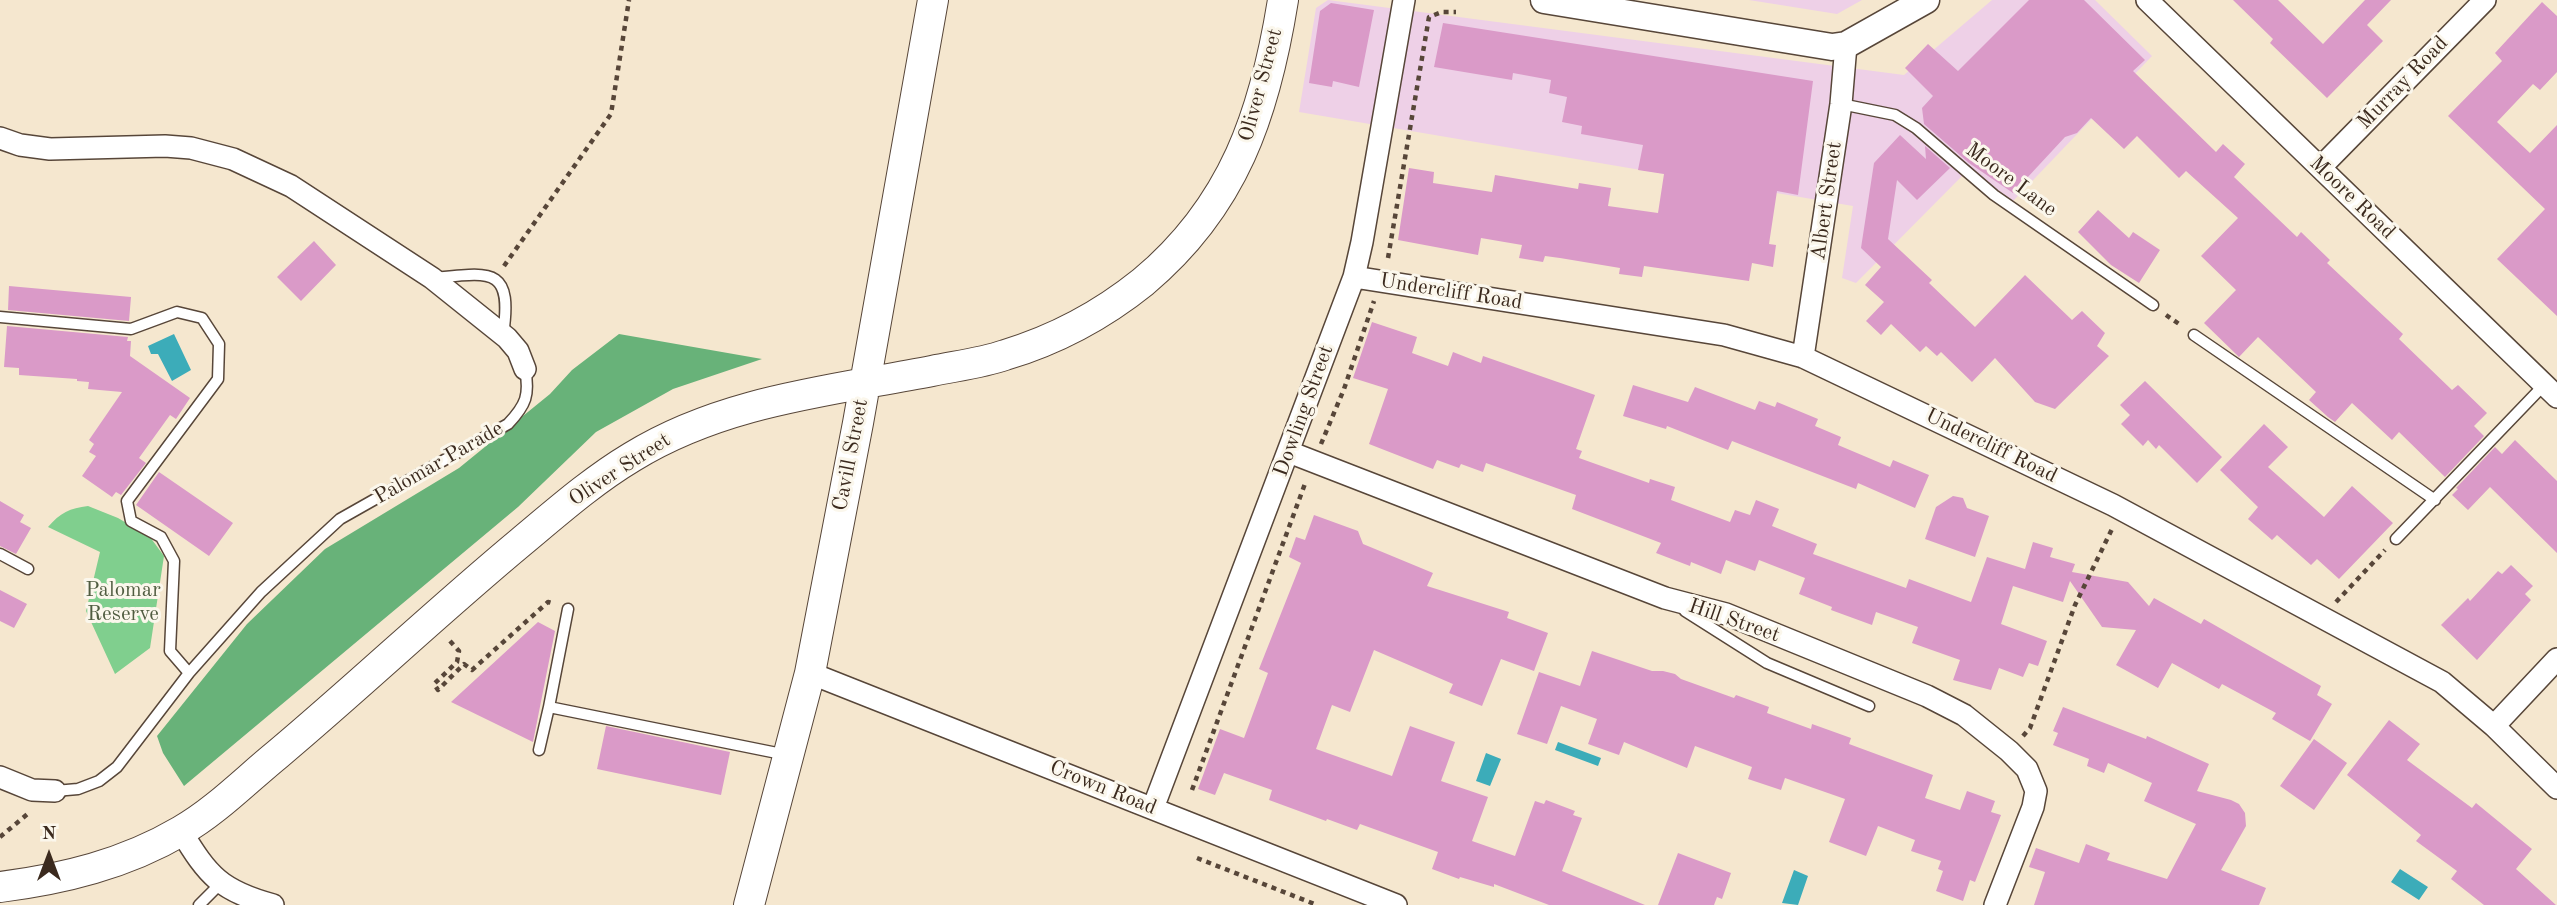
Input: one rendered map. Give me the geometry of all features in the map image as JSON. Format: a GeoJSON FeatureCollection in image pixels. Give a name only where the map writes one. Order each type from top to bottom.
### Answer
{"type":"FeatureCollection","features":[{"type":"Feature","properties":{"kind":"main road","name":"Cavill Street"},"geometry":{"type":"LineString","coordinates":[[749,905],[810,673],[933,0]]}},
{"type":"Feature","properties":{"kind":"main road","name":"Oliver Street"},"geometry":{"type":"LineString","coordinates":[[0,887],[37,882],[110,864],[181,831],[212,809],[292,742],[592,482],[669,436],[704,421],[759,405],[1001,357],[1072,329],[1142,282],[1177,250],[1210,208],[1240,158],[1262,98],[1283,0]]}},
{"type":"Feature","properties":{"kind":"street","name":"Dowling Street"},"geometry":{"type":"LineString","coordinates":[[1153,808],[1354,276],[1363,242],[1404,0]]}},
{"type":"Feature","properties":{"kind":"street"},"geometry":{"type":"LineString","coordinates":[[1544,0],[1839,46],[1926,0]]}},
{"type":"Feature","properties":{"kind":"street","name":"Moore Road"},"geometry":{"type":"LineString","coordinates":[[2147,0],[2551,391]]}},
{"type":"Feature","properties":{"kind":"street","name":"Murray Road"},"geometry":{"type":"LineString","coordinates":[[2321,167],[2484,0]]}},
{"type":"Feature","properties":{"kind":"street","name":"Albert Street"},"geometry":{"type":"LineString","coordinates":[[1804,357],[1841,104],[1839,46]]}},
{"type":"Feature","properties":{"kind":"street","name":"Palomar Parade"},"geometry":{"type":"LineString","coordinates":[[0,138],[20,145],[50,149],[165,146],[208,151],[233,159],[292,186],[432,278],[503,335],[518,351],[525,369]]}},
{"type":"Feature","properties":{"kind":"street","name":"Undercliff Road"},"geometry":{"type":"LineString","coordinates":[[1354,276],[1724,335],[1804,357],[2121,509],[2441,682],[2494,726],[2557,788]]}},
{"type":"Feature","properties":{"kind":"street","name":"Hill Street"},"geometry":{"type":"LineString","coordinates":[[1289,452],[1665,598],[1726,614],[1927,696],[1964,715],[2027,769],[2036,791],[2033,807],[1995,905]]}},
{"type":"Feature","properties":{"kind":"street"},"geometry":{"type":"LineString","coordinates":[[2494,726],[2555,664]]}},
{"type":"Feature","properties":{"kind":"street","name":"Crown Road"},"geometry":{"type":"LineString","coordinates":[[810,673],[1396,905]]}},
{"type":"Feature","properties":{"kind":"street","name":"Palomar Parade"},"geometry":{"type":"LineString","coordinates":[[0,777],[32,790],[55,791]]}},
{"type":"Feature","properties":{"kind":"street"},"geometry":{"type":"LineString","coordinates":[[181,831],[198,860],[220,884],[273,905]]}},
{"type":"Feature","properties":{"kind":"lane","name":"Moore Lane"},"geometry":{"type":"LineString","coordinates":[[1841,104],[1895,115],[1906,122],[1994,195],[2153,305]]}},
{"type":"Feature","properties":{"kind":"lane"},"geometry":{"type":"LineString","coordinates":[[432,278],[477,274],[495,278],[504,288],[507,311],[503,335]]}},
{"type":"Feature","properties":{"kind":"lane"},"geometry":{"type":"LineString","coordinates":[[0,317],[131,329],[177,312],[202,318],[219,344],[218,379],[127,501],[131,521],[162,537],[174,562],[170,651],[189,673]]}},
{"type":"Feature","properties":{"kind":"lane"},"geometry":{"type":"LineString","coordinates":[[2193,335],[2435,500]]}},
{"type":"Feature","properties":{"kind":"lane","name":"Palomar Parade"},"geometry":{"type":"LineString","coordinates":[[55,791],[78,789],[99,781],[117,767],[189,673],[261,592],[340,519],[508,424],[521,411],[527,397],[525,369]]}},
{"type":"Feature","properties":{"kind":"lane"},"geometry":{"type":"LineString","coordinates":[[2396,539],[2551,391]]}},
{"type":"Feature","properties":{"kind":"lane"},"geometry":{"type":"LineString","coordinates":[[0,554],[28,569]]}},
{"type":"Feature","properties":{"kind":"lane"},"geometry":{"type":"LineString","coordinates":[[1665,598],[1767,663],[1870,706]]}},
{"type":"Feature","properties":{"kind":"lane"},"geometry":{"type":"LineString","coordinates":[[539,750],[568,609]]}},
{"type":"Feature","properties":{"kind":"lane"},"geometry":{"type":"LineString","coordinates":[[548,707],[788,755]]}},
{"type":"Feature","properties":{"kind":"lane"},"geometry":{"type":"LineString","coordinates":[[199,905],[220,884]]}},
{"type":"Feature","properties":{"kind":"path"},"geometry":{"type":"LineString","coordinates":[[495,278],[611,114],[629,0]]}},
{"type":"Feature","properties":{"kind":"path"},"geometry":{"type":"LineString","coordinates":[[1388,258],[1429,17],[1442,12],[1456,12]]}},
{"type":"Feature","properties":{"kind":"path"},"geometry":{"type":"LineString","coordinates":[[1321,443],[1344,388],[1374,301]]}},
{"type":"Feature","properties":{"kind":"path"},"geometry":{"type":"LineString","coordinates":[[1192,790],[1307,480]]}},
{"type":"Feature","properties":{"kind":"path"},"geometry":{"type":"LineString","coordinates":[[2030,728],[2075,605],[2121,509]]}},
{"type":"Feature","properties":{"kind":"path"},"geometry":{"type":"LineString","coordinates":[[2321,618],[2396,539]]}},
{"type":"Feature","properties":{"kind":"path"},"geometry":{"type":"LineString","coordinates":[[450,640],[459,651],[457,662],[434,684],[438,690],[464,664],[472,670],[548,602],[568,609]]}},
{"type":"Feature","properties":{"kind":"path"},"geometry":{"type":"LineString","coordinates":[[1197,858],[1317,905]]}},
{"type":"Feature","properties":{"kind":"shaded area"},"geometry":{"type":"Polygon","coordinates":[[[1328,0],[1904,75],[1992,0],[2095,0],[2152,56],[2013,201],[1969,169],[1856,283],[1842,278],[1853,206],[1299,112],[1316,8],[1328,0]]]}},
{"type":"Feature","properties":{"kind":"shaded area"},"geometry":{"type":"Polygon","coordinates":[[[1749,0],[1862,0],[1837,14],[1749,0]]]}},
{"type":"Feature","properties":{"kind":"green space"},"geometry":{"type":"Polygon","coordinates":[[[619,334],[762,359],[673,389],[596,432],[518,507],[184,786],[163,753],[157,736],[247,624],[325,549],[459,468],[550,394],[572,370],[619,334]]]}},
{"type":"Feature","properties":{"kind":"green space","name":"Palomar Reserve"},"geometry":{"type":"Polygon","coordinates":[[[88,506],[118,518],[150,537],[164,556],[150,648],[115,674],[86,611],[100,552],[48,527],[66,512],[88,506]]]}},
{"type":"Feature","properties":{"kind":"water"},"geometry":{"type":"Polygon","coordinates":[[[174,334],[191,370],[172,381],[158,354],[151,354],[148,346],[174,334]]]}},
{"type":"Feature","properties":{"kind":"water"},"geometry":{"type":"Polygon","coordinates":[[[1558,742],[1601,758],[1598,766],[1555,750],[1558,742]]]}},
{"type":"Feature","properties":{"kind":"water"},"geometry":{"type":"Polygon","coordinates":[[[1486,753],[1501,759],[1490,786],[1476,781],[1486,753]]]}},
{"type":"Feature","properties":{"kind":"water"},"geometry":{"type":"Polygon","coordinates":[[[2400,869],[2428,887],[2419,900],[2391,882],[2400,869]]]}},
{"type":"Feature","properties":{"kind":"water"},"geometry":{"type":"Polygon","coordinates":[[[1794,870],[1808,876],[1798,905],[1782,903],[1794,870]]]}},
{"type":"Feature","properties":{"kind":"building"},"geometry":{"type":"Polygon","coordinates":[[[2029,0],[2084,0],[2145,60],[2133,71],[2216,152],[2223,144],[2245,164],[2234,177],[2297,237],[2301,232],[2330,260],[2327,263],[2403,334],[2399,339],[2452,390],[2458,385],[2487,413],[2474,426],[2484,436],[2445,477],[2399,432],[2392,440],[2352,403],[2335,422],[2328,417],[2309,400],[2316,392],[2258,337],[2239,357],[2204,323],[2236,290],[2201,256],[2238,218],[2186,171],[2179,178],[2137,136],[2124,149],[2091,118],[2077,133],[2065,137],[2013,193],[1969,163],[1924,124],[1922,108],[1933,96],[1905,68],[1928,44],[1958,71],[2029,0]]]}},
{"type":"Feature","properties":{"kind":"building"},"geometry":{"type":"Polygon","coordinates":[[[2233,0],[2278,0],[2323,44],[2365,0],[2391,0],[2367,25],[2383,41],[2327,98],[2270,43],[2273,39],[2233,0]]]}},
{"type":"Feature","properties":{"kind":"building"},"geometry":{"type":"Polygon","coordinates":[[[2542,2],[2557,16],[2557,72],[2540,90],[2533,84],[2497,122],[2530,153],[2557,125],[2557,316],[2497,259],[2545,209],[2448,116],[2502,61],[2495,53],[2542,2]]]}},
{"type":"Feature","properties":{"kind":"building"},"geometry":{"type":"Polygon","coordinates":[[[1331,3],[1374,10],[1359,87],[1333,81],[1332,87],[1309,83],[1320,11],[1331,3]]]}},
{"type":"Feature","properties":{"kind":"building"},"geometry":{"type":"Polygon","coordinates":[[[1443,23],[1813,81],[1798,195],[1777,191],[1769,244],[1776,245],[1773,267],[1752,263],[1749,281],[1644,266],[1642,277],[1619,274],[1620,268],[1560,258],[1545,256],[1543,262],[1519,258],[1522,245],[1481,238],[1478,255],[1398,240],[1409,168],[1434,172],[1433,183],[1492,192],[1495,175],[1578,189],[1579,183],[1611,188],[1608,206],[1658,213],[1664,174],[1638,170],[1643,145],[1581,134],[1582,126],[1562,122],[1567,97],[1549,93],[1551,80],[1513,73],[1512,80],[1434,67],[1443,23]]]}},
{"type":"Feature","properties":{"kind":"building"},"geometry":{"type":"Polygon","coordinates":[[[1900,135],[1926,159],[1925,146],[1950,168],[1917,200],[1897,180],[1888,239],[1932,280],[1929,283],[1975,327],[2025,275],[2072,320],[2082,311],[2105,333],[2097,346],[2109,356],[2055,409],[2035,402],[1995,358],[1972,382],[1941,352],[1937,356],[1926,346],[1920,352],[1891,324],[1881,335],[1866,321],[1884,302],[1865,285],[1881,267],[1861,248],[1874,163],[1900,135]]]}},
{"type":"Feature","properties":{"kind":"building"},"geometry":{"type":"Polygon","coordinates":[[[2098,210],[2129,238],[2133,232],[2160,250],[2139,283],[2111,265],[2078,232],[2098,210]]]}},
{"type":"Feature","properties":{"kind":"building"},"geometry":{"type":"Polygon","coordinates":[[[314,241],[336,265],[301,301],[277,277],[314,241]]]}},
{"type":"Feature","properties":{"kind":"building"},"geometry":{"type":"Polygon","coordinates":[[[9,286],[131,297],[129,321],[8,310],[9,286]]]}},
{"type":"Feature","properties":{"kind":"building"},"geometry":{"type":"Polygon","coordinates":[[[1372,322],[1417,337],[1412,353],[1448,366],[1453,352],[1481,363],[1483,356],[1595,395],[1576,449],[1582,451],[1579,458],[1649,483],[1650,479],[1675,487],[1671,500],[1730,522],[1735,510],[1750,515],[1756,500],[1779,509],[1772,526],[1817,544],[1813,554],[1906,588],[1909,579],[1971,602],[1987,557],[2025,569],[2033,542],[2053,548],[2050,557],[2075,564],[2072,572],[2128,582],[2149,606],[2154,598],[2201,624],[2204,619],[2321,686],[2317,695],[2332,704],[2310,741],[2272,719],[2276,713],[2222,684],[2219,689],[2172,663],[2158,688],[2116,665],[2136,630],[2102,627],[2070,581],[2063,602],[2013,586],[2001,624],[2047,641],[2038,666],[2029,663],[2023,677],[1999,668],[1991,690],[1953,680],[1960,660],[1912,643],[1918,627],[1876,612],[1872,625],[1831,610],[1832,607],[1799,594],[1805,578],[1759,560],[1755,571],[1726,560],[1721,574],[1691,562],[1690,566],[1656,553],[1661,543],[1572,509],[1576,495],[1486,463],[1483,472],[1461,464],[1459,468],[1437,460],[1433,469],[1369,444],[1388,389],[1353,378],[1372,322]]]}},
{"type":"Feature","properties":{"kind":"building"},"geometry":{"type":"Polygon","coordinates":[[[7,326],[128,337],[127,341],[131,341],[130,356],[190,398],[176,419],[170,415],[139,458],[146,463],[121,495],[116,492],[112,497],[82,476],[96,456],[89,452],[94,444],[89,440],[122,392],[88,389],[89,382],[77,379],[19,375],[19,368],[4,367],[7,326]]]}},
{"type":"Feature","properties":{"kind":"building"},"geometry":{"type":"Polygon","coordinates":[[[2145,381],[2222,457],[2197,483],[2159,445],[2156,449],[2148,440],[2143,446],[2121,424],[2130,415],[2120,405],[2145,381]]]}},
{"type":"Feature","properties":{"kind":"building"},"geometry":{"type":"Polygon","coordinates":[[[1633,385],[1688,402],[1695,387],[1755,410],[1759,401],[1775,407],[1777,402],[1818,419],[1815,426],[1841,437],[1838,445],[1890,467],[1893,460],[1929,475],[1915,508],[1858,483],[1856,489],[1732,441],[1728,450],[1667,426],[1666,429],[1623,416],[1633,385]]]}},
{"type":"Feature","properties":{"kind":"building"},"geometry":{"type":"Polygon","coordinates":[[[2264,424],[2288,447],[2268,467],[2324,517],[2352,486],[2393,523],[2339,579],[2317,559],[2311,565],[2277,535],[2272,540],[2248,519],[2258,507],[2220,470],[2264,424]]]}},
{"type":"Feature","properties":{"kind":"building"},"geometry":{"type":"Polygon","coordinates":[[[2515,440],[2557,481],[2557,553],[2490,487],[2468,510],[2452,495],[2495,447],[2502,454],[2515,440]]]}},
{"type":"Feature","properties":{"kind":"building"},"geometry":{"type":"Polygon","coordinates":[[[159,472],[233,523],[209,556],[136,505],[159,472]]]}},
{"type":"Feature","properties":{"kind":"building"},"geometry":{"type":"Polygon","coordinates":[[[1953,496],[1963,498],[1967,508],[1989,516],[1975,557],[1925,539],[1936,507],[1953,496]]]}},
{"type":"Feature","properties":{"kind":"building"},"geometry":{"type":"Polygon","coordinates":[[[0,501],[24,515],[20,522],[31,528],[16,554],[0,546],[0,501]]]}},
{"type":"Feature","properties":{"kind":"building"},"geometry":{"type":"Polygon","coordinates":[[[1314,515],[1358,531],[1363,544],[1433,573],[1427,586],[1509,612],[1507,618],[1548,633],[1534,671],[1501,659],[1482,706],[1449,693],[1453,684],[1374,650],[1350,712],[1332,705],[1316,749],[1392,776],[1410,726],[1455,742],[1441,781],[1488,797],[1472,841],[1515,856],[1535,801],[1544,804],[1546,800],[1575,811],[1573,815],[1582,818],[1562,871],[1645,905],[1549,905],[1494,884],[1494,887],[1460,877],[1459,879],[1432,869],[1438,852],[1360,824],[1357,830],[1269,800],[1272,790],[1224,773],[1215,795],[1198,789],[1220,729],[1244,738],[1268,673],[1259,669],[1301,563],[1289,557],[1296,537],[1305,540],[1314,515]]]}},
{"type":"Feature","properties":{"kind":"building"},"geometry":{"type":"Polygon","coordinates":[[[2511,565],[2533,586],[2525,594],[2531,600],[2477,660],[2441,625],[2468,598],[2470,601],[2498,571],[2502,574],[2511,565]]]}},
{"type":"Feature","properties":{"kind":"building"},"geometry":{"type":"Polygon","coordinates":[[[0,590],[27,604],[14,628],[0,621],[0,590]]]}},
{"type":"Feature","properties":{"kind":"building"},"geometry":{"type":"Polygon","coordinates":[[[538,622],[555,631],[533,742],[451,702],[538,622]]]}},
{"type":"Feature","properties":{"kind":"building"},"geometry":{"type":"Polygon","coordinates":[[[1592,651],[1652,671],[1675,674],[1681,679],[1734,698],[1736,695],[1769,707],[1767,713],[1811,729],[1812,724],[1851,738],[1849,744],[1933,775],[1925,798],[1960,810],[1967,791],[1995,801],[1991,812],[2001,815],[1975,882],[1970,880],[1963,901],[1936,891],[1943,871],[1938,869],[1941,861],[1911,851],[1915,840],[1878,826],[1866,856],[1829,842],[1845,799],[1785,778],[1781,790],[1748,779],[1752,767],[1695,746],[1687,768],[1624,742],[1619,755],[1588,744],[1597,719],[1561,706],[1547,744],[1517,734],[1539,672],[1580,686],[1592,651]]]}},
{"type":"Feature","properties":{"kind":"building"},"geometry":{"type":"Polygon","coordinates":[[[2063,707],[2146,739],[2147,736],[2209,764],[2197,791],[2231,800],[2239,804],[2245,813],[2246,826],[2221,870],[2266,888],[2259,905],[2034,905],[2045,872],[2029,867],[2036,848],[2079,863],[2086,844],[2110,853],[2107,860],[2167,879],[2196,824],[2144,801],[2152,783],[2108,763],[2104,773],[2087,766],[2089,759],[2053,745],[2058,733],[2053,731],[2063,707]]]}},
{"type":"Feature","properties":{"kind":"building"},"geometry":{"type":"Polygon","coordinates":[[[2389,720],[2420,744],[2407,760],[2472,808],[2476,803],[2532,849],[2516,869],[2556,905],[2484,905],[2451,879],[2457,871],[2416,841],[2421,835],[2347,775],[2389,720]]]}},
{"type":"Feature","properties":{"kind":"building"},"geometry":{"type":"Polygon","coordinates":[[[606,726],[730,752],[721,795],[597,769],[606,726]]]}},
{"type":"Feature","properties":{"kind":"building"},"geometry":{"type":"Polygon","coordinates":[[[2314,739],[2347,763],[2314,810],[2280,786],[2314,739]]]}},
{"type":"Feature","properties":{"kind":"building"},"geometry":{"type":"Polygon","coordinates":[[[1678,853],[1731,873],[1722,899],[1717,897],[1714,905],[1658,905],[1678,853]]]}}]}
